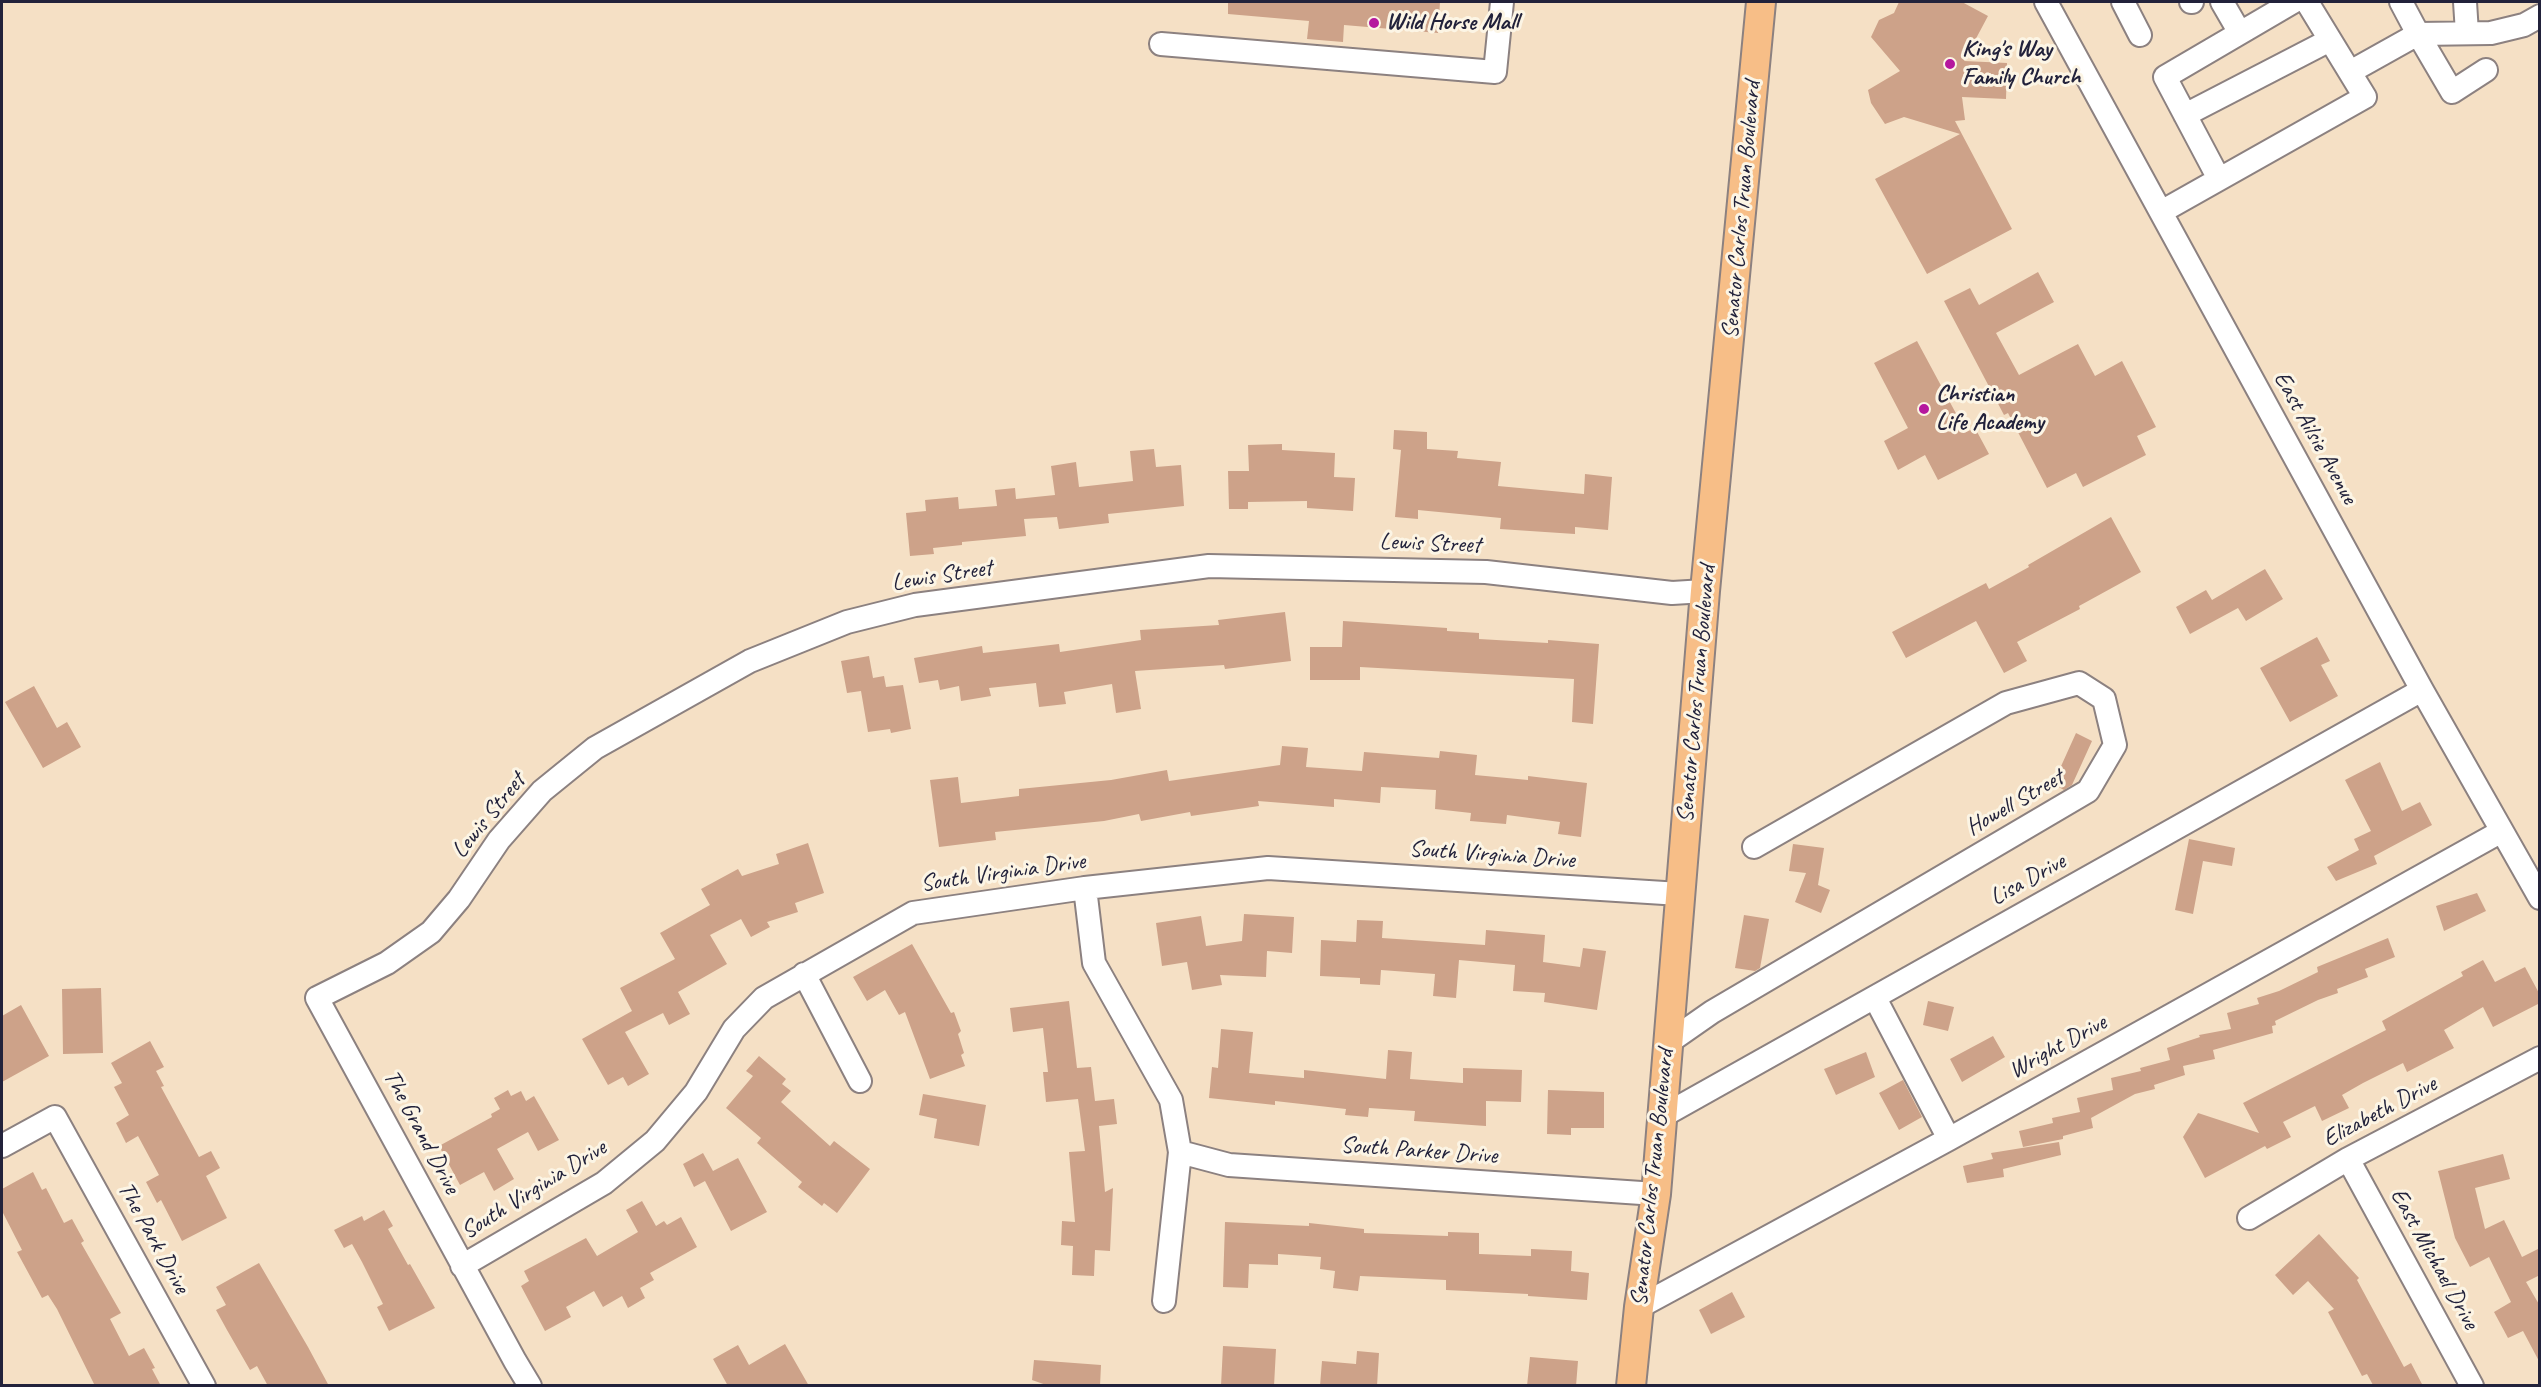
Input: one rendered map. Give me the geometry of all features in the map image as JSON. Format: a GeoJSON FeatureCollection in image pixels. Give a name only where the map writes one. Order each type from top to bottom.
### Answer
{"type":"FeatureCollection","features":[{"type":"Feature","properties":{"kind":"main road","name":"Senator Carlos Truan Boulevard"},"geometry":{"type":"LineString","coordinates":[[1631,1386],[1639,1306],[1656,1194],[1705,591],[1761,2]]}},
{"type":"Feature","properties":{"kind":"street"},"geometry":{"type":"LineString","coordinates":[[1161,44],[1495,72],[1502,2]]}},
{"type":"Feature","properties":{"kind":"street","name":"East Ailsie Avenue"},"geometry":{"type":"LineString","coordinates":[[2046,2],[2422,690],[2540,898]]}},
{"type":"Feature","properties":{"kind":"street"},"geometry":{"type":"LineString","coordinates":[[2123,2],[2140,35]]}},
{"type":"Feature","properties":{"kind":"street"},"geometry":{"type":"LineString","coordinates":[[2222,2],[2240,33]]}},
{"type":"Feature","properties":{"kind":"street"},"geometry":{"type":"LineString","coordinates":[[2219,179],[2165,77],[2293,2]]}},
{"type":"Feature","properties":{"kind":"street"},"geometry":{"type":"LineString","coordinates":[[2161,212],[2365,97],[2307,2]]}},
{"type":"Feature","properties":{"kind":"street"},"geometry":{"type":"LineString","coordinates":[[2401,2],[2452,92],[2486,70]]}},
{"type":"Feature","properties":{"kind":"street"},"geometry":{"type":"LineString","coordinates":[[2465,2],[2467,33]]}},
{"type":"Feature","properties":{"kind":"street"},"geometry":{"type":"LineString","coordinates":[[2350,72],[2418,34],[2491,33],[2532,20],[2524,2]]}},
{"type":"Feature","properties":{"kind":"street"},"geometry":{"type":"LineString","coordinates":[[2185,115],[2330,40]]}},
{"type":"Feature","properties":{"kind":"street","name":"Lewis Street"},"geometry":{"type":"LineString","coordinates":[[317,998],[387,963],[431,932],[459,899],[499,840],[542,791],[595,748],[750,661],[847,622],[915,605],[1209,566],[1486,572],[1672,593],[1705,591]]}},
{"type":"Feature","properties":{"kind":"street","name":"Howell Street"},"geometry":{"type":"LineString","coordinates":[[1668,1042],[1712,1012],[2088,791],[2115,745],[2104,699],[2079,683],[2006,703],[1754,847]]}},
{"type":"Feature","properties":{"kind":"street","name":"Lisa Drive"},"geometry":{"type":"LineString","coordinates":[[1661,1117],[2422,690]]}},
{"type":"Feature","properties":{"kind":"street","name":"Wright Drive"},"geometry":{"type":"LineString","coordinates":[[1639,1306],[1949,1139],[2502,831]]}},
{"type":"Feature","properties":{"kind":"street","name":"South Virginia Drive"},"geometry":{"type":"LineString","coordinates":[[462,1266],[604,1183],[655,1141],[696,1092],[734,1029],[764,998],[913,913],[1085,888],[1268,868],[1680,894]]}},
{"type":"Feature","properties":{"kind":"street"},"geometry":{"type":"LineString","coordinates":[[1085,888],[1094,963],[1171,1100],[1180,1152],[1164,1301]]}},
{"type":"Feature","properties":{"kind":"street"},"geometry":{"type":"LineString","coordinates":[[804,974],[860,1082]]}},
{"type":"Feature","properties":{"kind":"street","name":"The Grand Drive"},"geometry":{"type":"LineString","coordinates":[[317,998],[462,1266],[531,1386]]}},
{"type":"Feature","properties":{"kind":"street"},"geometry":{"type":"LineString","coordinates":[[1875,998],[1949,1139]]}},
{"type":"Feature","properties":{"kind":"street","name":"Elizabeth Drive"},"geometry":{"type":"LineString","coordinates":[[2249,1218],[2348,1159],[2540,1058]]}},
{"type":"Feature","properties":{"kind":"street","name":"The Park Drive"},"geometry":{"type":"LineString","coordinates":[[2,1146],[55,1117],[204,1386]]}},
{"type":"Feature","properties":{"kind":"street","name":"South Parker Drive"},"geometry":{"type":"LineString","coordinates":[[1180,1152],[1229,1165],[1656,1194]]}},
{"type":"Feature","properties":{"kind":"street","name":"East Michael Drive"},"geometry":{"type":"LineString","coordinates":[[2348,1159],[2472,1386]]}},
{"type":"Feature","properties":{"kind":"building","name":"Wild Horse Mall"},"geometry":{"type":"Polygon","coordinates":[[[1228,2],[1440,2],[1438,33],[1344,25],[1343,42],[1307,39],[1309,21],[1228,14],[1228,2]]]}},
{"type":"Feature","properties":{"kind":"building"},"geometry":{"type":"Polygon","coordinates":[[[1899,2],[1962,2],[1988,16],[1964,61],[2007,63],[2006,99],[1962,97],[1965,120],[1955,121],[2012,229],[1927,274],[1875,179],[1960,134],[1904,117],[1885,124],[1871,103],[1868,90],[1900,71],[1871,37],[1879,20],[1894,13],[1899,2]]]}},
{"type":"Feature","properties":{"kind":"building"},"geometry":{"type":"Polygon","coordinates":[[[2038,272],[2054,302],[1996,333],[2019,375],[2078,344],[2095,376],[2122,361],[2156,427],[2137,436],[2146,455],[2083,487],[2076,473],[2047,488],[2008,413],[2004,415],[1944,301],[1970,288],[1979,305],[2038,272]]]}},
{"type":"Feature","properties":{"kind":"building"},"geometry":{"type":"Polygon","coordinates":[[[1917,341],[1966,432],[1975,428],[1989,454],[1938,480],[1925,455],[1898,470],[1884,441],[1908,428],[1874,363],[1917,341]]]}},
{"type":"Feature","properties":{"kind":"building"},"geometry":{"type":"Polygon","coordinates":[[[1394,430],[1427,432],[1427,449],[1458,451],[1457,458],[1501,462],[1498,486],[1584,494],[1585,474],[1612,477],[1608,530],[1575,527],[1575,534],[1500,529],[1501,518],[1418,510],[1418,519],[1395,517],[1401,450],[1393,449],[1394,430]]]}},
{"type":"Feature","properties":{"kind":"building"},"geometry":{"type":"Polygon","coordinates":[[[1282,444],[1282,450],[1335,453],[1334,477],[1355,478],[1353,511],[1307,508],[1307,501],[1248,502],[1248,509],[1229,509],[1228,471],[1249,471],[1248,445],[1282,444]]]}},
{"type":"Feature","properties":{"kind":"building"},"geometry":{"type":"Polygon","coordinates":[[[1154,449],[1156,467],[1181,465],[1184,506],[1108,514],[1109,523],[1059,529],[1057,517],[1024,519],[1026,536],[962,542],[962,545],[933,548],[934,554],[910,556],[906,513],[926,511],[925,500],[958,497],[959,509],[997,506],[995,490],[1015,488],[1016,499],[1055,495],[1051,466],[1076,462],[1079,487],[1133,481],[1130,451],[1154,449]]]}},
{"type":"Feature","properties":{"kind":"building"},"geometry":{"type":"Polygon","coordinates":[[[2111,517],[2141,572],[2079,606],[2080,609],[2017,642],[2027,661],[2004,673],[1976,621],[1906,658],[1892,632],[1986,583],[1989,589],[2111,517]]]}},
{"type":"Feature","properties":{"kind":"building"},"geometry":{"type":"Polygon","coordinates":[[[2265,569],[2283,599],[2246,621],[2238,608],[2190,634],[2176,607],[2206,590],[2212,600],[2265,569]]]}},
{"type":"Feature","properties":{"kind":"building"},"geometry":{"type":"Polygon","coordinates":[[[1285,612],[1291,661],[1225,669],[1224,665],[1135,671],[1141,709],[1116,713],[1112,684],[1064,692],[1066,704],[1039,707],[1036,683],[989,688],[991,696],[961,701],[959,686],[940,690],[938,680],[919,683],[914,658],[982,646],[983,653],[1059,644],[1060,652],[1141,640],[1140,630],[1219,625],[1218,620],[1285,612]]]}},
{"type":"Feature","properties":{"kind":"building"},"geometry":{"type":"Polygon","coordinates":[[[1343,621],[1447,628],[1447,631],[1479,633],[1479,639],[1548,643],[1548,640],[1599,644],[1593,724],[1572,722],[1574,679],[1360,667],[1360,680],[1310,680],[1310,647],[1342,647],[1343,621]]]}},
{"type":"Feature","properties":{"kind":"building"},"geometry":{"type":"Polygon","coordinates":[[[2317,637],[2330,661],[2321,665],[2338,696],[2290,722],[2260,668],[2317,637]]]}},
{"type":"Feature","properties":{"kind":"building"},"geometry":{"type":"Polygon","coordinates":[[[869,656],[873,678],[884,676],[886,687],[903,685],[911,729],[891,733],[890,729],[868,732],[861,691],[847,693],[841,661],[869,656]]]}},
{"type":"Feature","properties":{"kind":"building"},"geometry":{"type":"Polygon","coordinates":[[[34,686],[57,728],[67,722],[81,747],[43,768],[5,702],[34,686]]]}},
{"type":"Feature","properties":{"kind":"building"},"geometry":{"type":"Polygon","coordinates":[[[2076,733],[2092,741],[2072,785],[2064,790],[2053,784],[2076,733]]]}},
{"type":"Feature","properties":{"kind":"building"},"geometry":{"type":"Polygon","coordinates":[[[1282,746],[1308,748],[1306,767],[1362,771],[1364,752],[1439,758],[1440,751],[1477,755],[1475,775],[1528,780],[1528,776],[1587,783],[1581,837],[1558,834],[1560,822],[1507,815],[1506,824],[1470,821],[1471,813],[1435,809],[1436,790],[1381,787],[1380,803],[1334,799],[1334,807],[1258,801],[1259,806],[1191,816],[1190,812],[1141,821],[1139,814],[1104,821],[995,832],[996,840],[939,847],[930,780],[958,777],[961,803],[1019,796],[1019,789],[1111,780],[1167,770],[1169,781],[1280,765],[1282,746]]]}},
{"type":"Feature","properties":{"kind":"building"},"geometry":{"type":"Polygon","coordinates":[[[2380,762],[2402,811],[2420,802],[2432,825],[2374,856],[2377,864],[2336,881],[2327,867],[2359,850],[2354,839],[2371,831],[2345,780],[2380,762]]]}},
{"type":"Feature","properties":{"kind":"building"},"geometry":{"type":"Polygon","coordinates":[[[2189,839],[2235,848],[2232,866],[2203,861],[2193,914],[2175,910],[2189,839]]]}},
{"type":"Feature","properties":{"kind":"building"},"geometry":{"type":"Polygon","coordinates":[[[808,843],[824,893],[795,903],[798,912],[767,922],[770,927],[751,937],[741,919],[710,935],[727,964],[678,992],[690,1014],[669,1025],[663,1013],[625,1032],[649,1074],[628,1086],[623,1077],[608,1085],[582,1039],[632,1011],[620,988],[675,959],[660,933],[710,905],[701,889],[738,869],[742,876],[779,864],[776,854],[808,843]]]}},
{"type":"Feature","properties":{"kind":"building"},"geometry":{"type":"Polygon","coordinates":[[[1793,844],[1824,848],[1818,885],[1830,890],[1821,913],[1795,902],[1806,873],[1789,871],[1793,844]]]}},
{"type":"Feature","properties":{"kind":"building"},"geometry":{"type":"Polygon","coordinates":[[[2477,893],[2486,911],[2444,931],[2436,906],[2477,893]]]}},
{"type":"Feature","properties":{"kind":"building"},"geometry":{"type":"Polygon","coordinates":[[[1244,914],[1294,917],[1292,953],[1267,951],[1266,977],[1220,975],[1222,985],[1192,990],[1187,962],[1162,966],[1156,923],[1201,916],[1206,946],[1242,941],[1244,914]]]}},
{"type":"Feature","properties":{"kind":"building"},"geometry":{"type":"Polygon","coordinates":[[[1744,915],[1769,919],[1760,968],[1755,971],[1735,968],[1744,915]]]}},
{"type":"Feature","properties":{"kind":"building"},"geometry":{"type":"Polygon","coordinates":[[[1357,920],[1383,921],[1382,938],[1485,945],[1486,930],[1545,935],[1543,962],[1580,967],[1583,948],[1606,951],[1597,1010],[1544,1002],[1545,993],[1513,991],[1515,965],[1459,960],[1456,998],[1433,996],[1435,974],[1381,970],[1380,985],[1360,984],[1360,978],[1320,976],[1321,940],[1356,942],[1357,920]]]}},
{"type":"Feature","properties":{"kind":"building"},"geometry":{"type":"Polygon","coordinates":[[[2388,938],[2395,957],[2365,969],[2368,977],[2337,989],[2338,993],[2275,1021],[2276,1025],[2272,1026],[2273,1033],[2213,1050],[2215,1059],[2183,1066],[2185,1075],[2154,1085],[2155,1089],[2135,1094],[2091,1118],[2093,1128],[2063,1136],[2063,1139],[2023,1147],[2019,1131],[2053,1123],[2052,1118],[2080,1112],[2077,1098],[2113,1090],[2111,1078],[2141,1071],[2140,1068],[2170,1060],[2167,1048],[2200,1037],[2199,1035],[2231,1029],[2227,1013],[2259,1004],[2257,998],[2279,991],[2318,972],[2317,967],[2388,938]]]}},
{"type":"Feature","properties":{"kind":"building"},"geometry":{"type":"Polygon","coordinates":[[[912,944],[951,1013],[954,1012],[961,1031],[958,1034],[964,1053],[961,1055],[965,1066],[930,1079],[905,1012],[899,1015],[885,990],[867,1001],[853,977],[912,944]]]}},
{"type":"Feature","properties":{"kind":"building"},"geometry":{"type":"Polygon","coordinates":[[[2483,960],[2495,982],[2525,967],[2540,995],[2540,1003],[2493,1027],[2483,1007],[2444,1030],[2454,1048],[2407,1072],[2403,1063],[2363,1083],[2342,1095],[2349,1108],[2322,1121],[2315,1106],[2283,1122],[2291,1137],[2267,1149],[2265,1146],[2205,1178],[2183,1137],[2198,1113],[2259,1133],[2243,1103],[2386,1030],[2382,1021],[2463,976],[2461,972],[2483,960]]]}},
{"type":"Feature","properties":{"kind":"building"},"geometry":{"type":"Polygon","coordinates":[[[101,988],[103,1053],[63,1054],[62,989],[101,988]]]}},
{"type":"Feature","properties":{"kind":"building"},"geometry":{"type":"Polygon","coordinates":[[[1069,1001],[1077,1068],[1091,1067],[1095,1101],[1114,1099],[1117,1124],[1099,1126],[1105,1192],[1113,1188],[1110,1251],[1095,1250],[1094,1276],[1072,1275],[1073,1246],[1061,1245],[1062,1221],[1075,1222],[1069,1152],[1085,1151],[1078,1099],[1046,1102],[1043,1072],[1048,1072],[1043,1028],[1013,1032],[1010,1008],[1069,1001]]]}},
{"type":"Feature","properties":{"kind":"building"},"geometry":{"type":"Polygon","coordinates":[[[1928,1001],[1954,1007],[1948,1031],[1923,1025],[1928,1001]]]}},
{"type":"Feature","properties":{"kind":"building"},"geometry":{"type":"Polygon","coordinates":[[[21,1005],[49,1056],[2,1082],[2,1016],[21,1005]]]}},
{"type":"Feature","properties":{"kind":"building"},"geometry":{"type":"Polygon","coordinates":[[[1221,1029],[1253,1032],[1249,1073],[1304,1078],[1304,1070],[1386,1079],[1388,1050],[1412,1052],[1410,1079],[1463,1083],[1463,1068],[1522,1070],[1521,1102],[1486,1101],[1486,1126],[1414,1121],[1415,1111],[1369,1108],[1368,1117],[1345,1115],[1346,1109],[1275,1101],[1275,1105],[1209,1098],[1212,1067],[1218,1068],[1221,1029]]]}},
{"type":"Feature","properties":{"kind":"building"},"geometry":{"type":"Polygon","coordinates":[[[1993,1036],[2005,1057],[1962,1082],[1950,1059],[1993,1036]]]}},
{"type":"Feature","properties":{"kind":"building"},"geometry":{"type":"Polygon","coordinates":[[[150,1041],[164,1067],[156,1071],[164,1086],[161,1087],[199,1157],[211,1151],[220,1168],[206,1176],[227,1218],[182,1241],[161,1200],[157,1203],[146,1182],[159,1175],[138,1136],[126,1143],[116,1123],[129,1115],[114,1087],[122,1083],[111,1063],[150,1041]]]}},
{"type":"Feature","properties":{"kind":"building"},"geometry":{"type":"Polygon","coordinates":[[[1866,1052],[1875,1077],[1836,1095],[1824,1069],[1866,1052]]]}},
{"type":"Feature","properties":{"kind":"building"},"geometry":{"type":"Polygon","coordinates":[[[759,1056],[786,1079],[782,1084],[791,1091],[781,1102],[830,1146],[834,1141],[870,1169],[837,1213],[824,1203],[822,1206],[798,1187],[802,1182],[757,1143],[761,1138],[726,1108],[753,1076],[746,1071],[759,1056]]]}},
{"type":"Feature","properties":{"kind":"building"},"geometry":{"type":"Polygon","coordinates":[[[1903,1080],[1922,1117],[1899,1130],[1879,1093],[1903,1080]]]}},
{"type":"Feature","properties":{"kind":"building"},"geometry":{"type":"Polygon","coordinates":[[[508,1090],[511,1096],[521,1091],[526,1101],[534,1096],[559,1140],[538,1151],[528,1132],[497,1149],[514,1179],[494,1191],[484,1172],[460,1185],[439,1146],[492,1117],[491,1114],[500,1109],[494,1098],[508,1090]]]}},
{"type":"Feature","properties":{"kind":"building"},"geometry":{"type":"Polygon","coordinates":[[[1548,1090],[1604,1092],[1604,1128],[1571,1128],[1571,1135],[1547,1134],[1548,1090]]]}},
{"type":"Feature","properties":{"kind":"building"},"geometry":{"type":"Polygon","coordinates":[[[923,1094],[986,1105],[979,1146],[934,1138],[937,1119],[919,1115],[923,1094]]]}},
{"type":"Feature","properties":{"kind":"building"},"geometry":{"type":"Polygon","coordinates":[[[2059,1142],[2061,1155],[2003,1169],[2004,1177],[1967,1183],[1963,1166],[1993,1159],[1991,1153],[2059,1142]]]}},
{"type":"Feature","properties":{"kind":"building"},"geometry":{"type":"Polygon","coordinates":[[[703,1153],[713,1171],[738,1158],[767,1212],[731,1231],[705,1181],[694,1187],[683,1164],[703,1153]]]}},
{"type":"Feature","properties":{"kind":"building"},"geometry":{"type":"Polygon","coordinates":[[[2503,1154],[2510,1179],[2475,1188],[2485,1229],[2504,1220],[2522,1257],[2540,1248],[2540,1275],[2526,1282],[2540,1306],[2540,1363],[2523,1331],[2508,1338],[2494,1312],[2511,1302],[2489,1257],[2470,1267],[2455,1238],[2438,1171],[2503,1154]]]}},
{"type":"Feature","properties":{"kind":"building"},"geometry":{"type":"Polygon","coordinates":[[[33,1172],[42,1190],[46,1188],[64,1223],[72,1219],[84,1241],[81,1243],[121,1313],[110,1319],[129,1356],[144,1348],[155,1368],[152,1369],[161,1386],[95,1386],[57,1309],[48,1295],[42,1298],[17,1252],[22,1250],[2,1211],[2,1189],[33,1172]]]}},
{"type":"Feature","properties":{"kind":"building"},"geometry":{"type":"Polygon","coordinates":[[[642,1201],[656,1226],[664,1221],[667,1225],[681,1217],[697,1247],[650,1273],[654,1280],[640,1288],[645,1298],[628,1308],[622,1296],[603,1307],[594,1291],[566,1307],[571,1317],[545,1331],[521,1286],[529,1281],[524,1271],[586,1238],[597,1256],[638,1232],[626,1210],[642,1201]]]}},
{"type":"Feature","properties":{"kind":"building"},"geometry":{"type":"Polygon","coordinates":[[[384,1210],[393,1226],[388,1229],[435,1308],[389,1331],[377,1307],[383,1304],[362,1262],[352,1244],[344,1248],[334,1230],[362,1216],[364,1221],[384,1210]]]}},
{"type":"Feature","properties":{"kind":"building"},"geometry":{"type":"Polygon","coordinates":[[[1225,1222],[1309,1226],[1309,1223],[1364,1229],[1364,1233],[1448,1236],[1448,1232],[1479,1233],[1479,1254],[1531,1256],[1531,1249],[1572,1251],[1571,1271],[1589,1273],[1587,1300],[1528,1296],[1528,1294],[1446,1290],[1446,1280],[1360,1276],[1358,1291],[1333,1288],[1335,1271],[1320,1269],[1321,1257],[1278,1254],[1278,1265],[1249,1264],[1248,1288],[1223,1287],[1225,1222]]]}},
{"type":"Feature","properties":{"kind":"building"},"geometry":{"type":"Polygon","coordinates":[[[2319,1234],[2359,1278],[2357,1280],[2404,1367],[2411,1363],[2423,1386],[2371,1386],[2373,1385],[2367,1374],[2362,1376],[2328,1312],[2334,1309],[2308,1281],[2293,1295],[2275,1275],[2319,1234]]]}},
{"type":"Feature","properties":{"kind":"building"},"geometry":{"type":"Polygon","coordinates":[[[259,1263],[329,1386],[268,1386],[257,1366],[250,1370],[227,1330],[216,1310],[226,1305],[216,1287],[259,1263]]]}},
{"type":"Feature","properties":{"kind":"building"},"geometry":{"type":"Polygon","coordinates":[[[1732,1292],[1745,1317],[1711,1334],[1699,1310],[1732,1292]]]}},
{"type":"Feature","properties":{"kind":"building"},"geometry":{"type":"Polygon","coordinates":[[[785,1344],[809,1386],[728,1386],[713,1359],[738,1345],[749,1365],[785,1344]]]}},
{"type":"Feature","properties":{"kind":"building"},"geometry":{"type":"Polygon","coordinates":[[[1223,1346],[1276,1349],[1274,1386],[1221,1386],[1223,1346]]]}},
{"type":"Feature","properties":{"kind":"building"},"geometry":{"type":"Polygon","coordinates":[[[1357,1351],[1379,1353],[1377,1386],[1320,1386],[1322,1361],[1356,1364],[1357,1351]]]}},
{"type":"Feature","properties":{"kind":"building"},"geometry":{"type":"Polygon","coordinates":[[[1530,1357],[1578,1361],[1576,1386],[1527,1386],[1530,1357]]]}},
{"type":"Feature","properties":{"kind":"building"},"geometry":{"type":"Polygon","coordinates":[[[1034,1360],[1101,1365],[1100,1386],[1049,1386],[1032,1380],[1034,1360]]]}},
{"type":"Feature","properties":{"kind":"place","name":"Wild Horse Mall"},"geometry":{"type":"Point","coordinates":[1374,23]}},
{"type":"Feature","properties":{"kind":"place","name":"King's Way Family Church"},"geometry":{"type":"Point","coordinates":[1950,64]}},
{"type":"Feature","properties":{"kind":"place","name":"Christian Life Academy"},"geometry":{"type":"Point","coordinates":[1924,409]}}]}
